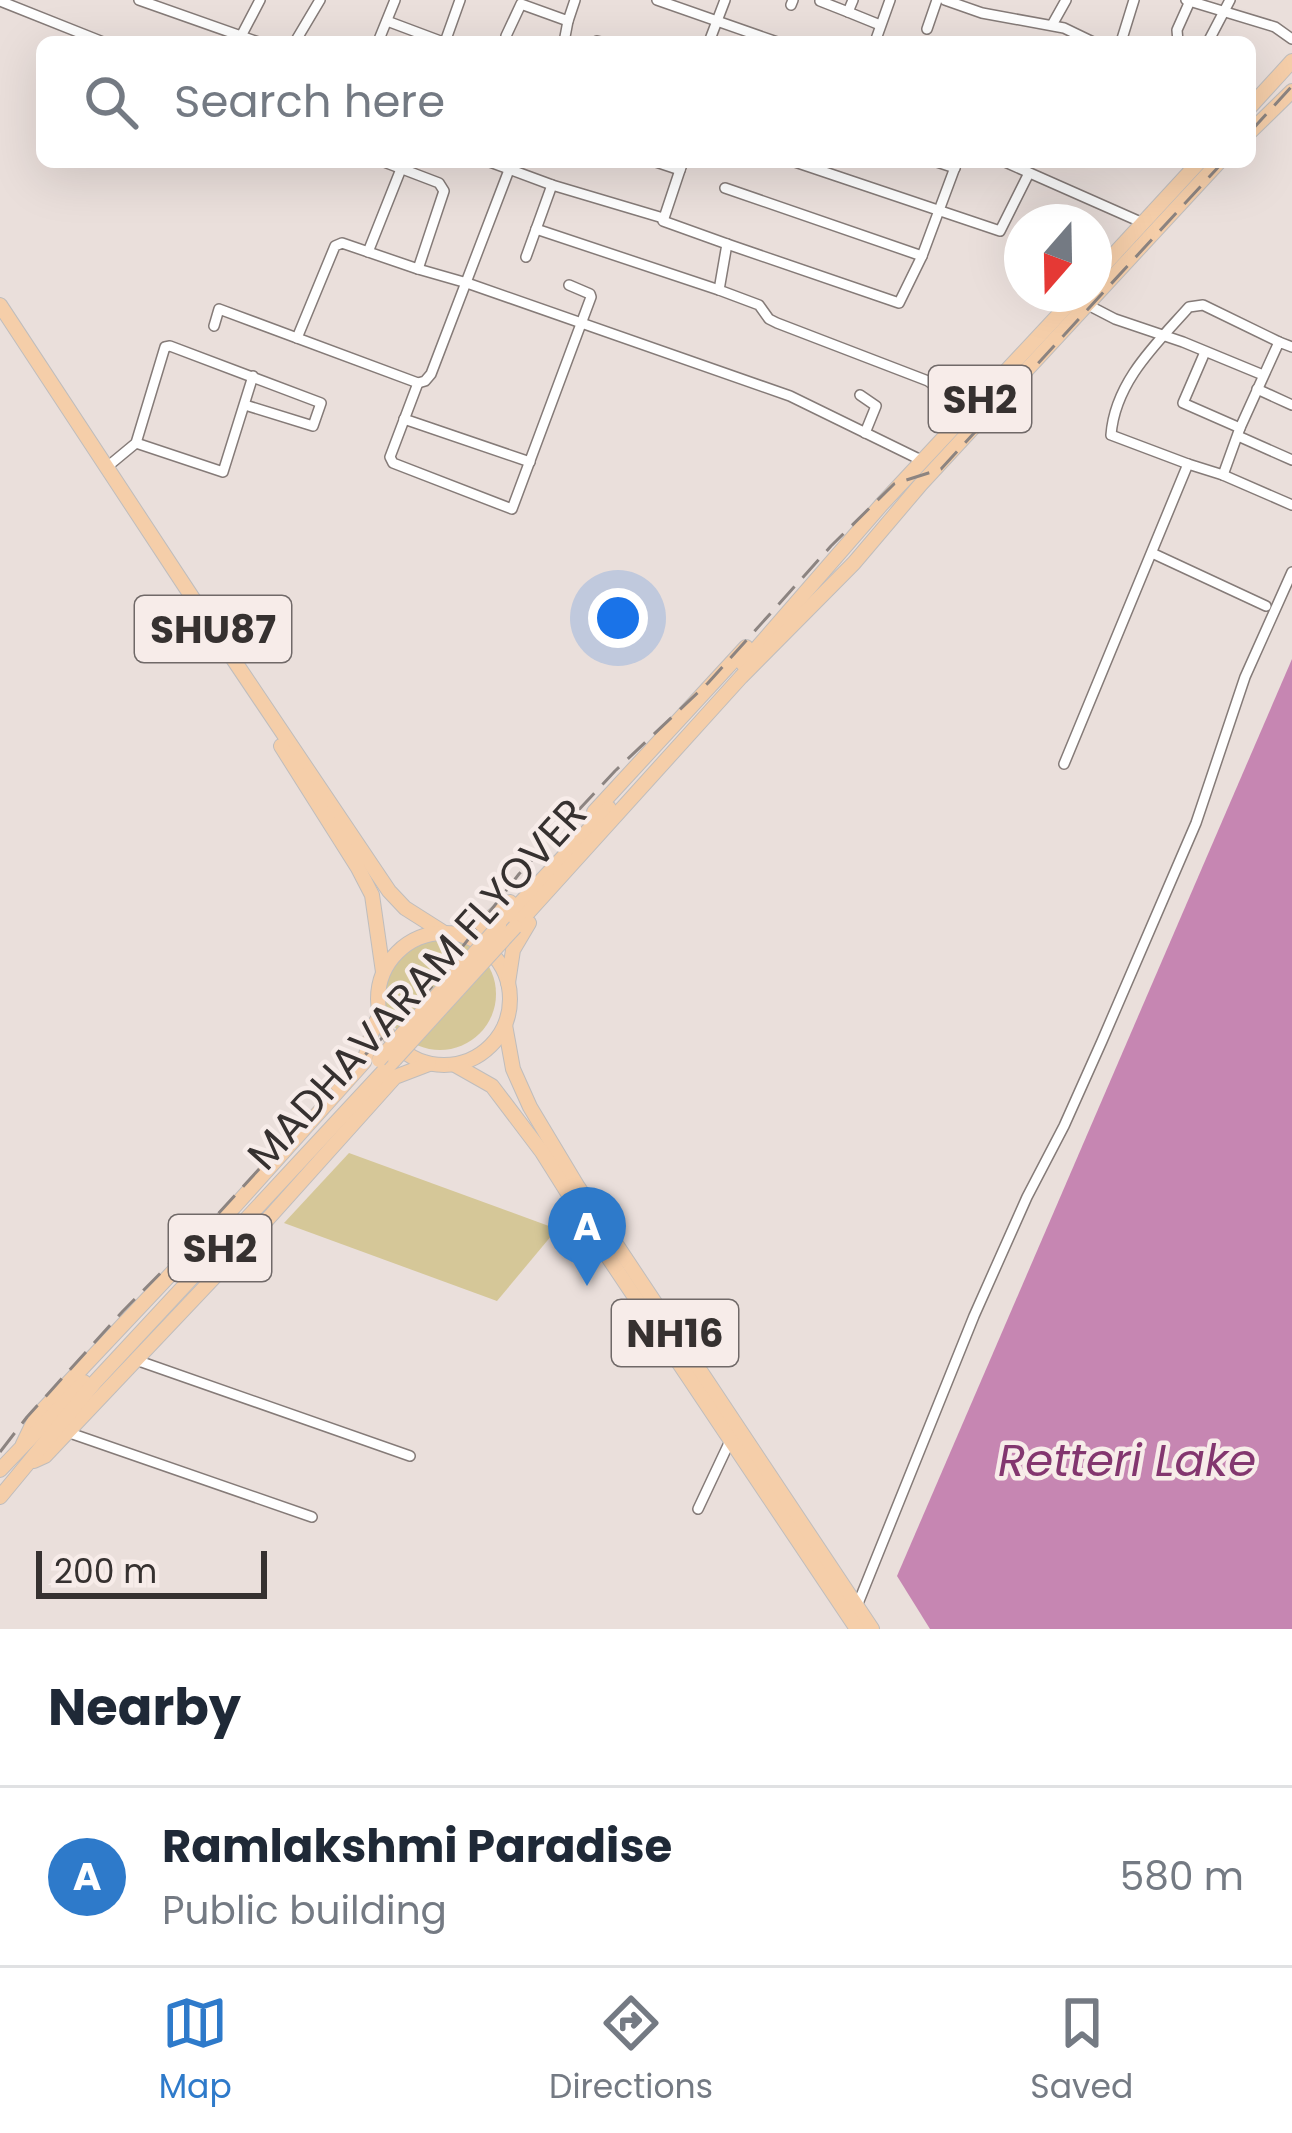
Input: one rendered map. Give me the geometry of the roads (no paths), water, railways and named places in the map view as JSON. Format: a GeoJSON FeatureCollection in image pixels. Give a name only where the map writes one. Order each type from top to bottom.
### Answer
{"type":"FeatureCollection","features":[{"type":"Feature","properties":{"kind":"main road"},"geometry":{"type":"LineString","coordinates":[[1256,100],[1292,61]]}},
{"type":"Feature","properties":{"kind":"main road"},"geometry":{"type":"LineString","coordinates":[[1256,126],[1292,91]]}},
{"type":"Feature","properties":{"kind":"main road"},"geometry":{"type":"LineString","coordinates":[[1112,257],[1193,168]]}},
{"type":"Feature","properties":{"kind":"main road","name":"SH2"},"geometry":{"type":"LineString","coordinates":[[1112,269],[1213,168]]}},
{"type":"Feature","properties":{"kind":"main road","name":"SHU87"},"geometry":{"type":"LineString","coordinates":[[0,305],[396,899],[422,922],[446,934],[467,937]]}},
{"type":"Feature","properties":{"kind":"main road","name":"SH2"},"geometry":{"type":"LineString","coordinates":[[806,592],[969,411],[1069,312]]}},
{"type":"Feature","properties":{"kind":"main road","name":"SH2"},"geometry":{"type":"LineString","coordinates":[[802,610],[854,563],[1071,312]]}},
{"type":"Feature","properties":{"kind":"main road","name":"SHU87"},"geometry":{"type":"LineString","coordinates":[[0,322],[240,680],[358,868],[375,910],[382,973],[377,994],[380,1017]]}},
{"type":"Feature","properties":{"kind":"main road"},"geometry":{"type":"LineString","coordinates":[[508,983],[486,948],[467,937],[518,893],[793,596],[806,592]]}},
{"type":"Feature","properties":{"kind":"main road","name":"MADHAVARAM FLYOVER"},"geometry":{"type":"LineString","coordinates":[[29,1463],[43,1433],[802,610],[806,592]]}},
{"type":"Feature","properties":{"kind":"main road"},"geometry":{"type":"LineString","coordinates":[[23,1444],[36,1417],[364,1062],[380,1017],[398,1047],[429,1064],[455,1065],[493,1044],[505,1025],[512,950],[524,928],[811,617],[802,610]]}},
{"type":"Feature","properties":{"kind":"main road"},"geometry":{"type":"LineString","coordinates":[[375,910],[396,899]]}},
{"type":"Feature","properties":{"kind":"main road"},"geometry":{"type":"LineString","coordinates":[[382,973],[408,943],[446,934]]}},
{"type":"Feature","properties":{"kind":"main road","name":"NH16"},"geometry":{"type":"LineString","coordinates":[[505,1025],[513,1069],[569,1172],[872,1629]]}},
{"type":"Feature","properties":{"kind":"main road"},"geometry":{"type":"LineString","coordinates":[[29,1463],[45,1456],[395,1077],[429,1064]]}},
{"type":"Feature","properties":{"kind":"main road","name":"NH16"},"geometry":{"type":"LineString","coordinates":[[455,1065],[491,1086],[542,1152],[856,1629]]}},
{"type":"Feature","properties":{"kind":"main road","name":"MADHAVARAM FLYOVER"},"geometry":{"type":"LineString","coordinates":[[23,1444],[43,1433]]}},
{"type":"Feature","properties":{"kind":"main road","name":"SH2"},"geometry":{"type":"LineString","coordinates":[[0,1470],[23,1444]]}},
{"type":"Feature","properties":{"kind":"main road","name":"SH2"},"geometry":{"type":"LineString","coordinates":[[0,1497],[29,1463]]}},
{"type":"Feature","properties":{"kind":"street"},"geometry":{"type":"LineString","coordinates":[[140,0],[231,36]]}},
{"type":"Feature","properties":{"kind":"street"},"geometry":{"type":"LineString","coordinates":[[241,36],[260,0]]}},
{"type":"Feature","properties":{"kind":"street"},"geometry":{"type":"LineString","coordinates":[[299,36],[320,0]]}},
{"type":"Feature","properties":{"kind":"street"},"geometry":{"type":"LineString","coordinates":[[381,36],[395,0]]}},
{"type":"Feature","properties":{"kind":"street"},"geometry":{"type":"LineString","coordinates":[[446,36],[460,0]]}},
{"type":"Feature","properties":{"kind":"street"},"geometry":{"type":"LineString","coordinates":[[566,36],[575,0]]}},
{"type":"Feature","properties":{"kind":"street"},"geometry":{"type":"LineString","coordinates":[[656,0],[760,36]]}},
{"type":"Feature","properties":{"kind":"street"},"geometry":{"type":"LineString","coordinates":[[711,36],[725,0]]}},
{"type":"Feature","properties":{"kind":"street"},"geometry":{"type":"LineString","coordinates":[[848,12],[853,0]]}},
{"type":"Feature","properties":{"kind":"street"},"geometry":{"type":"LineString","coordinates":[[876,36],[890,0]]}},
{"type":"Feature","properties":{"kind":"street"},"geometry":{"type":"LineString","coordinates":[[927,28],[941,0],[1082,36]]}},
{"type":"Feature","properties":{"kind":"street"},"geometry":{"type":"LineString","coordinates":[[1052,26],[1066,0]]}},
{"type":"Feature","properties":{"kind":"street"},"geometry":{"type":"LineString","coordinates":[[1123,36],[1134,0]]}},
{"type":"Feature","properties":{"kind":"street"},"geometry":{"type":"LineString","coordinates":[[1178,36],[1188,0],[1228,6],[1292,39]]}},
{"type":"Feature","properties":{"kind":"street"},"geometry":{"type":"LineString","coordinates":[[0,1],[88,36]]}},
{"type":"Feature","properties":{"kind":"street"},"geometry":{"type":"LineString","coordinates":[[820,1],[880,25]]}},
{"type":"Feature","properties":{"kind":"street"},"geometry":{"type":"LineString","coordinates":[[506,36],[521,4],[568,21]]}},
{"type":"Feature","properties":{"kind":"street"},"geometry":{"type":"LineString","coordinates":[[1211,36],[1228,6]]}},
{"type":"Feature","properties":{"kind":"street"},"geometry":{"type":"LineString","coordinates":[[387,21],[428,36]]}},
{"type":"Feature","properties":{"kind":"street"},"geometry":{"type":"LineString","coordinates":[[504,168],[662,218],[666,224],[899,303],[955,168]]}},
{"type":"Feature","properties":{"kind":"street"},"geometry":{"type":"LineString","coordinates":[[662,218],[680,168]]}},
{"type":"Feature","properties":{"kind":"street"},"geometry":{"type":"LineString","coordinates":[[813,168],[1000,231],[1029,173]]}},
{"type":"Feature","properties":{"kind":"street"},"geometry":{"type":"LineString","coordinates":[[1018,168],[1143,223]]}},
{"type":"Feature","properties":{"kind":"street"},"geometry":{"type":"LineString","coordinates":[[368,252],[401,169],[440,183],[444,190],[418,269]]}},
{"type":"Feature","properties":{"kind":"street"},"geometry":{"type":"LineString","coordinates":[[214,326],[219,310],[418,383],[425,381],[509,170]]}},
{"type":"Feature","properties":{"kind":"street"},"geometry":{"type":"LineString","coordinates":[[526,257],[551,184]]}},
{"type":"Feature","properties":{"kind":"street"},"geometry":{"type":"LineString","coordinates":[[725,188],[922,256]]}},
{"type":"Feature","properties":{"kind":"street"},"geometry":{"type":"LineString","coordinates":[[536,229],[759,305],[777,323],[928,381],[969,411]]}},
{"type":"Feature","properties":{"kind":"street"},"geometry":{"type":"LineString","coordinates":[[297,338],[335,246],[343,242],[790,396],[923,460]]}},
{"type":"Feature","properties":{"kind":"street"},"geometry":{"type":"LineString","coordinates":[[719,290],[727,244]]}},
{"type":"Feature","properties":{"kind":"street"},"geometry":{"type":"LineString","coordinates":[[418,383],[390,458],[393,463],[514,507],[583,324],[590,293],[569,285]]}},
{"type":"Feature","properties":{"kind":"street"},"geometry":{"type":"LineString","coordinates":[[1292,347],[1195,304],[1142,358],[1111,428],[1111,435],[1292,505]]}},
{"type":"Feature","properties":{"kind":"street"},"geometry":{"type":"LineString","coordinates":[[1102,312],[1263,375]]}},
{"type":"Feature","properties":{"kind":"street"},"geometry":{"type":"LineString","coordinates":[[1223,475],[1279,342]]}},
{"type":"Feature","properties":{"kind":"street"},"geometry":{"type":"LineString","coordinates":[[107,467],[136,442],[165,347],[321,405],[315,423],[309,426],[245,405]]}},
{"type":"Feature","properties":{"kind":"street"},"geometry":{"type":"LineString","coordinates":[[1205,352],[1184,403],[1292,460]]}},
{"type":"Feature","properties":{"kind":"street"},"geometry":{"type":"LineString","coordinates":[[136,442],[223,472],[253,376]]}},
{"type":"Feature","properties":{"kind":"street"},"geometry":{"type":"LineString","coordinates":[[1257,389],[1292,405]]}},
{"type":"Feature","properties":{"kind":"street"},"geometry":{"type":"LineString","coordinates":[[860,395],[875,406],[865,433]]}},
{"type":"Feature","properties":{"kind":"street"},"geometry":{"type":"LineString","coordinates":[[404,419],[530,462]]}},
{"type":"Feature","properties":{"kind":"street"},"geometry":{"type":"LineString","coordinates":[[1064,764],[1188,464]]}},
{"type":"Feature","properties":{"kind":"street"},"geometry":{"type":"LineString","coordinates":[[1152,553],[1267,607]]}},
{"type":"Feature","properties":{"kind":"street"},"geometry":{"type":"LineString","coordinates":[[856,1606],[1009,1237],[1102,1041],[1196,823],[1246,677],[1292,572]]}},
{"type":"Feature","properties":{"kind":"street"},"geometry":{"type":"LineString","coordinates":[[136,1360],[410,1456]]}},
{"type":"Feature","properties":{"kind":"street"},"geometry":{"type":"LineString","coordinates":[[67,1432],[312,1517]]}},
{"type":"Feature","properties":{"kind":"street"},"geometry":{"type":"LineString","coordinates":[[698,1509],[730,1441]]}},
{"type":"Feature","properties":{"kind":"water","name":"Retteri Lake"},"geometry":{"type":"Polygon","coordinates":[[[1292,659],[1292,1629],[930,1629],[897,1576],[1292,659]]]}},
{"type":"Feature","properties":{"kind":"railway"},"geometry":{"type":"LineString","coordinates":[[1256,125],[1292,86]]}},
{"type":"Feature","properties":{"kind":"railway"},"geometry":{"type":"LineString","coordinates":[[0,1452],[123,1311],[425,995],[519,874],[615,771],[708,683],[831,546],[894,484],[941,469],[1217,168]]}},
{"type":"Feature","properties":{"kind":"place","name":"Ramlakshmi Paradise"},"geometry":{"type":"Point","coordinates":[587,1286]}}]}
